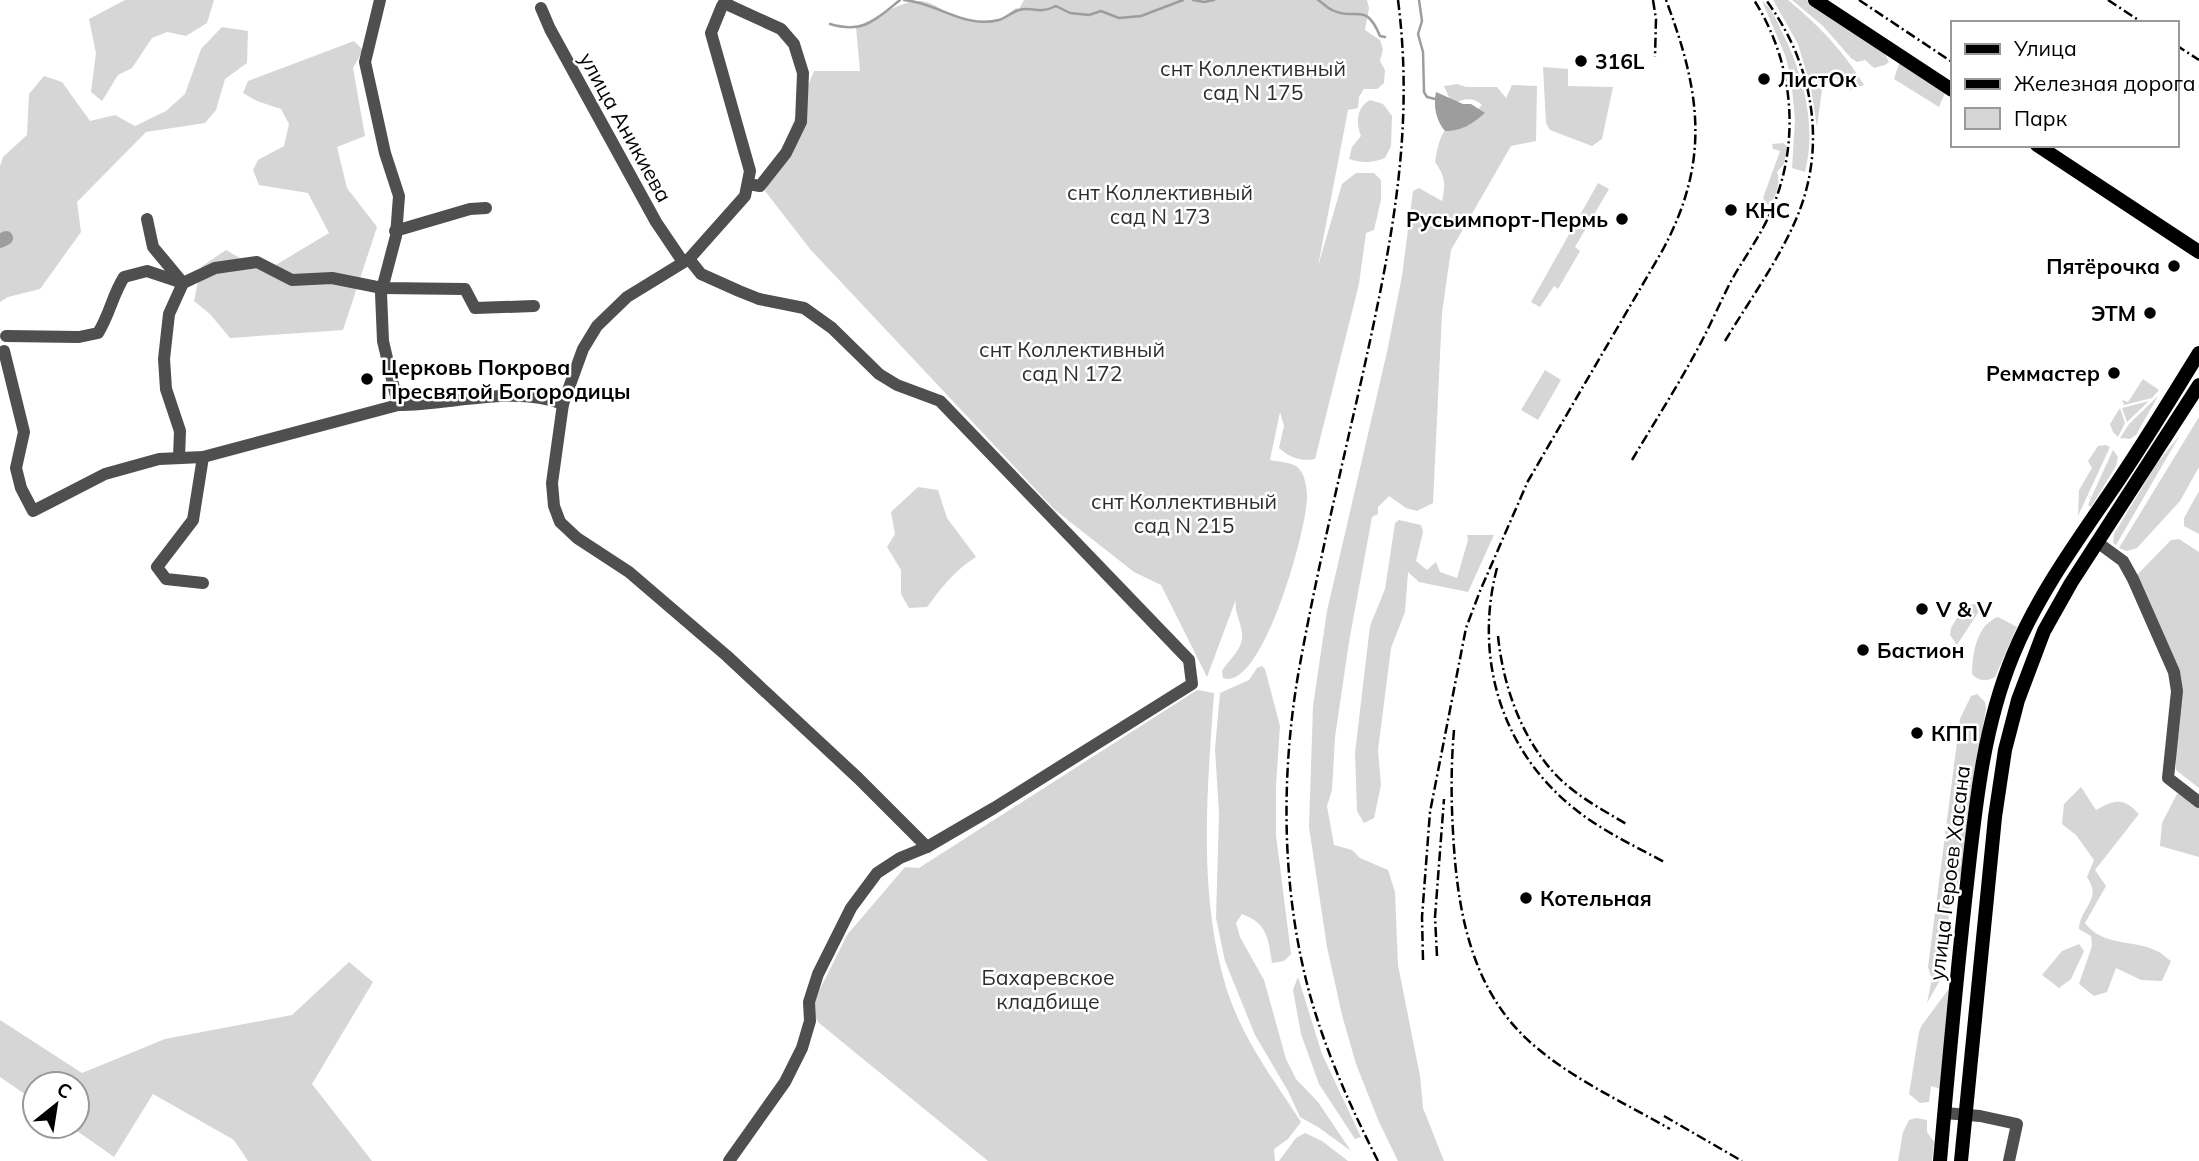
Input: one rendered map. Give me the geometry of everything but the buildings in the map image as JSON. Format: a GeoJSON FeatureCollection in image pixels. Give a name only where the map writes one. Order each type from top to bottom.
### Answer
{"type":"FeatureCollection","features":[{"type":"Feature","properties":{"kind":"main road"},"geometry":{"type":"LineString","coordinates":[[1815,0],[1951,89]]}},
{"type":"Feature","properties":{"kind":"main road"},"geometry":{"type":"LineString","coordinates":[[2041,147],[2199,252]]}},
{"type":"Feature","properties":{"kind":"main road","name":"улица Героев Хасана"},"geometry":{"type":"LineString","coordinates":[[1940,1161],[1975,813],[1986,744],[2000,694],[2014,654],[2036,610],[2077,540],[2115,486],[2199,353]]}},
{"type":"Feature","properties":{"kind":"main road","name":"улица Героев Хасана"},"geometry":{"type":"LineString","coordinates":[[1961,1161],[1995,817],[2005,750],[2018,700],[2044,631],[2097,542],[2199,385]]}},
{"type":"Feature","properties":{"kind":"street"},"geometry":{"type":"LineString","coordinates":[[380,0],[365,62],[385,153],[398,196],[396,231],[382,288],[383,341],[398,405]]}},
{"type":"Feature","properties":{"kind":"street"},"geometry":{"type":"LineString","coordinates":[[748,184],[760,186],[786,153],[801,122],[803,73],[794,44],[781,29],[726,1],[711,33],[750,171],[745,196],[686,261],[627,297],[597,326],[583,349],[563,404],[552,483],[554,506],[560,522],[577,538],[629,572],[727,656],[858,778],[927,847]]}},
{"type":"Feature","properties":{"kind":"street","name":"улица Аникиева"},"geometry":{"type":"LineString","coordinates":[[541,8],[656,222],[686,261],[701,274]]}},
{"type":"Feature","properties":{"kind":"street"},"geometry":{"type":"LineString","coordinates":[[396,231],[470,209],[486,208]]}},
{"type":"Feature","properties":{"kind":"street"},"geometry":{"type":"LineString","coordinates":[[147,219],[153,247],[183,283]]}},
{"type":"Feature","properties":{"kind":"street"},"geometry":{"type":"LineString","coordinates":[[180,458],[180,431],[166,389],[164,359],[169,314],[183,283],[215,268],[257,262],[292,280],[332,278],[382,288],[465,289],[475,307],[534,306]]}},
{"type":"Feature","properties":{"kind":"street"},"geometry":{"type":"LineString","coordinates":[[6,336],[79,337],[98,333],[107,318],[113,295],[124,278],[147,271],[183,283]]}},
{"type":"Feature","properties":{"kind":"street"},"geometry":{"type":"LineString","coordinates":[[667,273],[701,274],[759,299],[804,308],[832,328],[879,374],[897,385],[940,401],[1189,660],[1192,684],[994,808],[877,873],[851,908],[826,956],[812,990],[809,1002],[810,1021],[802,1048],[785,1082],[729,1161]]}},
{"type":"Feature","properties":{"kind":"street"},"geometry":{"type":"LineString","coordinates":[[4,351],[24,432],[16,468],[21,488],[33,511],[105,474],[159,459],[203,457],[398,405],[517,396],[545,397],[563,404]]}},
{"type":"Feature","properties":{"kind":"street"},"geometry":{"type":"LineString","coordinates":[[203,457],[193,520],[157,567],[166,579],[203,583]]}},
{"type":"Feature","properties":{"kind":"street"},"geometry":{"type":"LineString","coordinates":[[2097,542],[2123,561],[2174,672],[2177,691],[2168,778],[2199,802]]}},
{"type":"Feature","properties":{"kind":"street"},"geometry":{"type":"LineString","coordinates":[[1945,1113],[2017,1124],[2009,1161]]}},
{"type":"Feature","properties":{"kind":"green space"},"geometry":{"type":"Polygon","coordinates":[[[125,0],[214,0],[207,23],[186,36],[167,32],[152,38],[132,68],[118,75],[102,101],[91,92],[96,53],[89,19],[125,0]]]}},
{"type":"Feature","properties":{"kind":"green space"},"geometry":{"type":"Polygon","coordinates":[[[1024,0],[1367,0],[1369,8],[1365,30],[1380,40],[1383,49],[1380,61],[1385,70],[1384,83],[1377,89],[1364,89],[1359,97],[1358,108],[1348,110],[1318,266],[1342,184],[1356,173],[1374,173],[1381,180],[1381,200],[1374,230],[1366,233],[1359,284],[1315,459],[1296,458],[1279,448],[1284,426],[1280,412],[1270,460],[1294,465],[1302,473],[1307,493],[1305,513],[1280,604],[1253,660],[1238,676],[1223,678],[1222,671],[1238,650],[1242,638],[1236,599],[1207,677],[1161,585],[1134,572],[1055,510],[810,249],[765,191],[814,71],[860,71],[856,27],[896,7],[921,1],[965,20],[990,22],[1016,8],[1019,9],[1024,0]]]}},
{"type":"Feature","properties":{"kind":"green space"},"geometry":{"type":"Polygon","coordinates":[[[1773,0],[1788,0],[1810,19],[1839,50],[1864,85],[1850,90],[1840,80],[1829,75],[1822,90],[1817,127],[1811,88],[1798,44],[1773,0]]]}},
{"type":"Feature","properties":{"kind":"green space"},"geometry":{"type":"Polygon","coordinates":[[[1792,0],[1807,0],[1884,52],[1889,62],[1874,68],[1865,60],[1857,62],[1823,26],[1792,0]]]}},
{"type":"Feature","properties":{"kind":"green space"},"geometry":{"type":"Polygon","coordinates":[[[1762,1],[1778,23],[1802,82],[1809,118],[1805,172],[1792,168],[1795,120],[1791,78],[1785,55],[1762,1]]]}},
{"type":"Feature","properties":{"kind":"green space"},"geometry":{"type":"Polygon","coordinates":[[[222,27],[248,31],[247,63],[225,79],[216,110],[205,123],[146,132],[77,202],[81,232],[40,289],[8,297],[0,302],[0,166],[3,157],[27,135],[29,94],[44,76],[62,82],[90,121],[115,115],[135,126],[166,111],[185,94],[201,49],[222,27]]]}},
{"type":"Feature","properties":{"kind":"green space"},"geometry":{"type":"Polygon","coordinates":[[[354,41],[363,50],[353,68],[365,136],[337,147],[347,188],[377,227],[343,330],[230,338],[210,314],[194,301],[201,267],[226,250],[264,272],[329,233],[308,193],[259,185],[253,170],[258,160],[284,146],[289,124],[281,109],[243,93],[248,81],[354,41]]]}},
{"type":"Feature","properties":{"kind":"green space"},"geometry":{"type":"Polygon","coordinates":[[[1899,64],[1904,64],[1945,93],[1939,107],[1894,79],[1899,64]]]}},
{"type":"Feature","properties":{"kind":"green space"},"geometry":{"type":"Polygon","coordinates":[[[1543,67],[1568,69],[1568,86],[1613,87],[1602,139],[1592,146],[1550,130],[1546,123],[1543,67]]]}},
{"type":"Feature","properties":{"kind":"green space"},"geometry":{"type":"Polygon","coordinates":[[[1457,84],[1466,87],[1497,87],[1506,98],[1512,85],[1537,86],[1536,141],[1511,146],[1451,250],[1442,313],[1433,503],[1417,511],[1406,508],[1389,496],[1378,507],[1378,514],[1372,517],[1349,642],[1335,737],[1332,790],[1327,806],[1334,845],[1352,850],[1360,858],[1388,870],[1395,892],[1398,965],[1420,1076],[1423,1108],[1444,1161],[1398,1161],[1356,1064],[1327,947],[1309,827],[1313,706],[1327,611],[1402,276],[1413,191],[1419,188],[1442,201],[1444,180],[1435,162],[1441,138],[1449,126],[1482,105],[1467,99],[1452,104],[1444,86],[1457,84]]]}},
{"type":"Feature","properties":{"kind":"green space"},"geometry":{"type":"Polygon","coordinates":[[[1370,100],[1383,104],[1392,116],[1391,146],[1385,158],[1380,160],[1367,162],[1349,159],[1352,147],[1361,136],[1358,126],[1360,111],[1370,100]]]}},
{"type":"Feature","properties":{"kind":"green space"},"geometry":{"type":"Polygon","coordinates":[[[1783,143],[1787,146],[1784,164],[1777,172],[1777,190],[1768,205],[1763,198],[1780,151],[1773,149],[1772,144],[1783,143]]]}},
{"type":"Feature","properties":{"kind":"green space"},"geometry":{"type":"Polygon","coordinates":[[[1598,183],[1609,189],[1575,247],[1580,251],[1558,289],[1554,286],[1540,307],[1531,302],[1598,183]]]}},
{"type":"Feature","properties":{"kind":"green space"},"geometry":{"type":"Polygon","coordinates":[[[1545,370],[1561,380],[1538,420],[1521,410],[1545,370]]]}},
{"type":"Feature","properties":{"kind":"green space"},"geometry":{"type":"Polygon","coordinates":[[[2143,379],[2159,390],[2152,398],[2124,405],[2122,400],[2128,402],[2143,379]]]}},
{"type":"Feature","properties":{"kind":"green space"},"geometry":{"type":"Polygon","coordinates":[[[2158,396],[2136,435],[2130,439],[2120,438],[2129,424],[2158,396]]]}},
{"type":"Feature","properties":{"kind":"green space"},"geometry":{"type":"Polygon","coordinates":[[[2149,401],[2127,422],[2122,408],[2149,401]]]}},
{"type":"Feature","properties":{"kind":"green space"},"geometry":{"type":"Polygon","coordinates":[[[2120,408],[2125,423],[2118,437],[2110,424],[2120,408]]]}},
{"type":"Feature","properties":{"kind":"green space"},"geometry":{"type":"Polygon","coordinates":[[[2199,417],[2199,467],[2180,501],[2137,548],[2127,551],[2119,548],[2199,417]]]}},
{"type":"Feature","properties":{"kind":"green space"},"geometry":{"type":"Polygon","coordinates":[[[2180,435],[2116,545],[2113,543],[2114,534],[2157,463],[2180,435]]]}},
{"type":"Feature","properties":{"kind":"green space"},"geometry":{"type":"Polygon","coordinates":[[[2098,446],[2110,447],[2078,516],[2079,490],[2092,468],[2088,461],[2098,446]]]}},
{"type":"Feature","properties":{"kind":"green space"},"geometry":{"type":"Polygon","coordinates":[[[2113,450],[2118,457],[2116,466],[2091,507],[2088,505],[2113,450]]]}},
{"type":"Feature","properties":{"kind":"green space"},"geometry":{"type":"Polygon","coordinates":[[[918,487],[938,490],[947,518],[976,557],[955,573],[927,607],[909,608],[901,594],[901,570],[887,547],[895,534],[891,512],[918,487]]]}},
{"type":"Feature","properties":{"kind":"green space"},"geometry":{"type":"Polygon","coordinates":[[[2199,491],[2199,534],[2184,526],[2184,518],[2199,491]]]}},
{"type":"Feature","properties":{"kind":"green space"},"geometry":{"type":"Polygon","coordinates":[[[1399,520],[1421,525],[1423,532],[1416,561],[1427,570],[1436,562],[1440,572],[1457,578],[1468,540],[1467,535],[1494,535],[1468,592],[1419,582],[1408,572],[1405,612],[1391,648],[1378,750],[1381,785],[1374,818],[1364,823],[1357,811],[1355,753],[1370,626],[1385,589],[1395,523],[1399,520]]]}},
{"type":"Feature","properties":{"kind":"green space"},"geometry":{"type":"Polygon","coordinates":[[[2179,539],[2199,552],[2199,788],[2176,770],[2174,673],[2136,576],[2171,540],[2179,539]]]}},
{"type":"Feature","properties":{"kind":"green space"},"geometry":{"type":"Polygon","coordinates":[[[1975,604],[1981,608],[1957,645],[1950,635],[1951,628],[1964,606],[1975,604]]]}},
{"type":"Feature","properties":{"kind":"green space"},"geometry":{"type":"Polygon","coordinates":[[[1998,617],[2017,627],[1995,677],[1982,680],[1972,674],[1977,641],[1985,626],[1998,617]]]}},
{"type":"Feature","properties":{"kind":"green space"},"geometry":{"type":"Polygon","coordinates":[[[1262,666],[1280,726],[1276,835],[1291,954],[1284,961],[1272,963],[1268,939],[1262,927],[1242,914],[1236,923],[1240,937],[1264,980],[1286,1059],[1296,1079],[1318,1102],[1351,1151],[1300,1117],[1255,1035],[1225,961],[1216,918],[1219,814],[1215,749],[1220,693],[1249,680],[1257,668],[1262,666]]]}},
{"type":"Feature","properties":{"kind":"green space","name":"Бахаревское кладбище"},"geometry":{"type":"Polygon","coordinates":[[[1197,690],[1214,693],[1207,846],[1212,922],[1219,959],[1229,996],[1243,1029],[1301,1122],[1288,1139],[1274,1149],[1275,1161],[988,1161],[819,1023],[815,1017],[813,1003],[847,935],[905,867],[919,868],[1197,690]]]}},
{"type":"Feature","properties":{"kind":"green space"},"geometry":{"type":"Polygon","coordinates":[[[1977,694],[1985,702],[1986,709],[1962,873],[1950,903],[1944,973],[1927,1003],[1932,979],[1928,967],[1960,719],[1971,696],[1977,694]]]}},
{"type":"Feature","properties":{"kind":"green space"},"geometry":{"type":"Polygon","coordinates":[[[2081,787],[2096,810],[2108,804],[2123,802],[2139,814],[2095,870],[2106,886],[2085,923],[2100,936],[2148,947],[2162,954],[2171,961],[2162,981],[2141,980],[2116,968],[2107,992],[2094,996],[2079,984],[2092,946],[2091,936],[2079,929],[2080,921],[2092,898],[2093,892],[2087,877],[2094,860],[2076,835],[2062,824],[2064,804],[2081,787]]]}},
{"type":"Feature","properties":{"kind":"green space"},"geometry":{"type":"Polygon","coordinates":[[[2177,794],[2186,795],[2199,805],[2199,857],[2160,846],[2162,823],[2177,794]]]}},
{"type":"Feature","properties":{"kind":"green space"},"geometry":{"type":"Polygon","coordinates":[[[2079,944],[2084,951],[2071,979],[2059,988],[2042,975],[2062,951],[2079,944]]]}},
{"type":"Feature","properties":{"kind":"green space"},"geometry":{"type":"Polygon","coordinates":[[[349,962],[373,982],[312,1084],[372,1161],[248,1161],[234,1140],[153,1094],[114,1157],[90,1140],[89,1070],[165,1039],[292,1015],[349,962]]]}},
{"type":"Feature","properties":{"kind":"green space"},"geometry":{"type":"Polygon","coordinates":[[[1298,977],[1322,1054],[1361,1137],[1355,1139],[1319,1084],[1301,1034],[1293,990],[1298,977]]]}},
{"type":"Feature","properties":{"kind":"green space"},"geometry":{"type":"Polygon","coordinates":[[[1951,986],[1941,1089],[1931,1086],[1929,1102],[1920,1103],[1909,1094],[1919,1032],[1951,986]]]}},
{"type":"Feature","properties":{"kind":"green space"},"geometry":{"type":"Polygon","coordinates":[[[0,1020],[77,1070],[21,1070],[21,1091],[0,1077],[0,1020]]]}},
{"type":"Feature","properties":{"kind":"green space"},"geometry":{"type":"Polygon","coordinates":[[[1909,1120],[1927,1120],[1927,1132],[1934,1142],[1932,1161],[1898,1161],[1903,1132],[1909,1120]]]}},
{"type":"Feature","properties":{"kind":"green space"},"geometry":{"type":"Polygon","coordinates":[[[1305,1133],[1322,1141],[1348,1161],[1279,1161],[1296,1138],[1305,1133]]]}},
{"type":"Feature","properties":{"kind":"shaded area"},"geometry":{"type":"Polygon","coordinates":[[[1436,92],[1463,104],[1471,104],[1485,113],[1466,126],[1445,131],[1436,113],[1436,92]]]}},
{"type":"Feature","properties":{"kind":"waterway"},"geometry":{"type":"LineString","coordinates":[[830,24],[842,27],[860,26],[876,19],[900,0]]}},
{"type":"Feature","properties":{"kind":"waterway"},"geometry":{"type":"LineString","coordinates":[[904,0],[974,21],[986,22],[1002,19],[1019,10],[1045,10],[1056,6],[1070,13],[1089,15],[1101,11],[1119,18],[1141,16],[1183,0]]}},
{"type":"Feature","properties":{"kind":"waterway"},"geometry":{"type":"LineString","coordinates":[[1193,0],[1214,0]]}},
{"type":"Feature","properties":{"kind":"waterway"},"geometry":{"type":"LineString","coordinates":[[1318,0],[1340,13],[1365,15],[1370,18],[1380,36],[1385,37]]}},
{"type":"Feature","properties":{"kind":"waterway"},"geometry":{"type":"LineString","coordinates":[[1419,0],[1422,21],[1418,34],[1423,52],[1424,92],[1427,97],[1435,99]]}},
{"type":"Feature","properties":{"kind":"waterway"},"geometry":{"type":"LineString","coordinates":[[0,241],[6,238]]}},
{"type":"Feature","properties":{"kind":"railway"},"geometry":{"type":"LineString","coordinates":[[1378,1161],[1334,1067],[1309,992],[1291,892],[1286,816],[1290,739],[1300,664],[1391,234],[1402,142],[1404,96],[1398,0]]}},
{"type":"Feature","properties":{"kind":"railway"},"geometry":{"type":"LineString","coordinates":[[1653,0],[1656,19],[1655,57]]}},
{"type":"Feature","properties":{"kind":"railway"},"geometry":{"type":"LineString","coordinates":[[1423,960],[1422,917],[1430,812],[1466,628],[1528,481],[1661,253],[1677,220],[1688,188],[1694,157],[1693,97],[1687,66],[1666,0]]}},
{"type":"Feature","properties":{"kind":"railway"},"geometry":{"type":"LineString","coordinates":[[1632,460],[1697,350],[1730,283],[1764,226],[1779,191],[1789,136],[1786,80],[1779,52],[1754,0]]}},
{"type":"Feature","properties":{"kind":"railway"},"geometry":{"type":"LineString","coordinates":[[1725,341],[1790,233],[1806,189],[1812,161],[1813,132],[1804,76],[1795,50],[1766,0]]}},
{"type":"Feature","properties":{"kind":"railway"},"geometry":{"type":"LineString","coordinates":[[1859,0],[1951,61]]}},
{"type":"Feature","properties":{"kind":"railway"},"geometry":{"type":"LineString","coordinates":[[2108,0],[2140,21]]}},
{"type":"Feature","properties":{"kind":"railway"},"geometry":{"type":"LineString","coordinates":[[2178,46],[2199,60]]}},
{"type":"Feature","properties":{"kind":"railway"},"geometry":{"type":"LineString","coordinates":[[1497,568],[1489,634],[1492,666],[1510,727],[1526,756],[1546,782],[1581,814],[1666,863]]}},
{"type":"Feature","properties":{"kind":"railway"},"geometry":{"type":"LineString","coordinates":[[1498,636],[1509,692],[1533,745],[1556,775],[1572,790],[1628,825]]}},
{"type":"Feature","properties":{"kind":"railway"},"geometry":{"type":"LineString","coordinates":[[1454,730],[1452,806],[1458,889],[1470,945],[1493,997],[1510,1021],[1530,1042],[1562,1067],[1670,1129]]}},
{"type":"Feature","properties":{"kind":"railway"},"geometry":{"type":"LineString","coordinates":[[1437,956],[1435,917],[1444,799]]}},
{"type":"Feature","properties":{"kind":"railway"},"geometry":{"type":"LineString","coordinates":[[1664,1116],[1742,1161]]}},
{"type":"Feature","properties":{"kind":"place","name":"316L"},"geometry":{"type":"Point","coordinates":[1581,61]}},
{"type":"Feature","properties":{"kind":"place","name":"ЛистОк"},"geometry":{"type":"Point","coordinates":[1764,79]}},
{"type":"Feature","properties":{"kind":"place","name":"КНС"},"geometry":{"type":"Point","coordinates":[1731,210]}},
{"type":"Feature","properties":{"kind":"place","name":"Русьимпорт-Пермь"},"geometry":{"type":"Point","coordinates":[1622,219]}},
{"type":"Feature","properties":{"kind":"place","name":"Пятёрочка"},"geometry":{"type":"Point","coordinates":[2174,266]}},
{"type":"Feature","properties":{"kind":"place","name":"ЭТМ"},"geometry":{"type":"Point","coordinates":[2150,313]}},
{"type":"Feature","properties":{"kind":"place","name":"Реммастер"},"geometry":{"type":"Point","coordinates":[2114,373]}},
{"type":"Feature","properties":{"kind":"place","name":"Церковь Покрова Пресвятой Богородицы"},"geometry":{"type":"Point","coordinates":[367,379]}},
{"type":"Feature","properties":{"kind":"place","name":"V & V"},"geometry":{"type":"Point","coordinates":[1922,609]}},
{"type":"Feature","properties":{"kind":"place","name":"Бастион"},"geometry":{"type":"Point","coordinates":[1863,650]}},
{"type":"Feature","properties":{"kind":"place","name":"КПП"},"geometry":{"type":"Point","coordinates":[1917,733]}},
{"type":"Feature","properties":{"kind":"place","name":"Котельная"},"geometry":{"type":"Point","coordinates":[1526,898]}},
{"type":"Feature","properties":{"kind":"park label","name":"снт Коллективный сад N 175"},"geometry":{"type":"Point","coordinates":[1253,80]}},
{"type":"Feature","properties":{"kind":"park label","name":"снт Коллективный сад N 173"},"geometry":{"type":"Point","coordinates":[1160,204]}},
{"type":"Feature","properties":{"kind":"park label","name":"снт Коллективный сад N 172"},"geometry":{"type":"Point","coordinates":[1072,361]}},
{"type":"Feature","properties":{"kind":"park label","name":"снт Коллективный сад N 215"},"geometry":{"type":"Point","coordinates":[1184,513]}}]}
